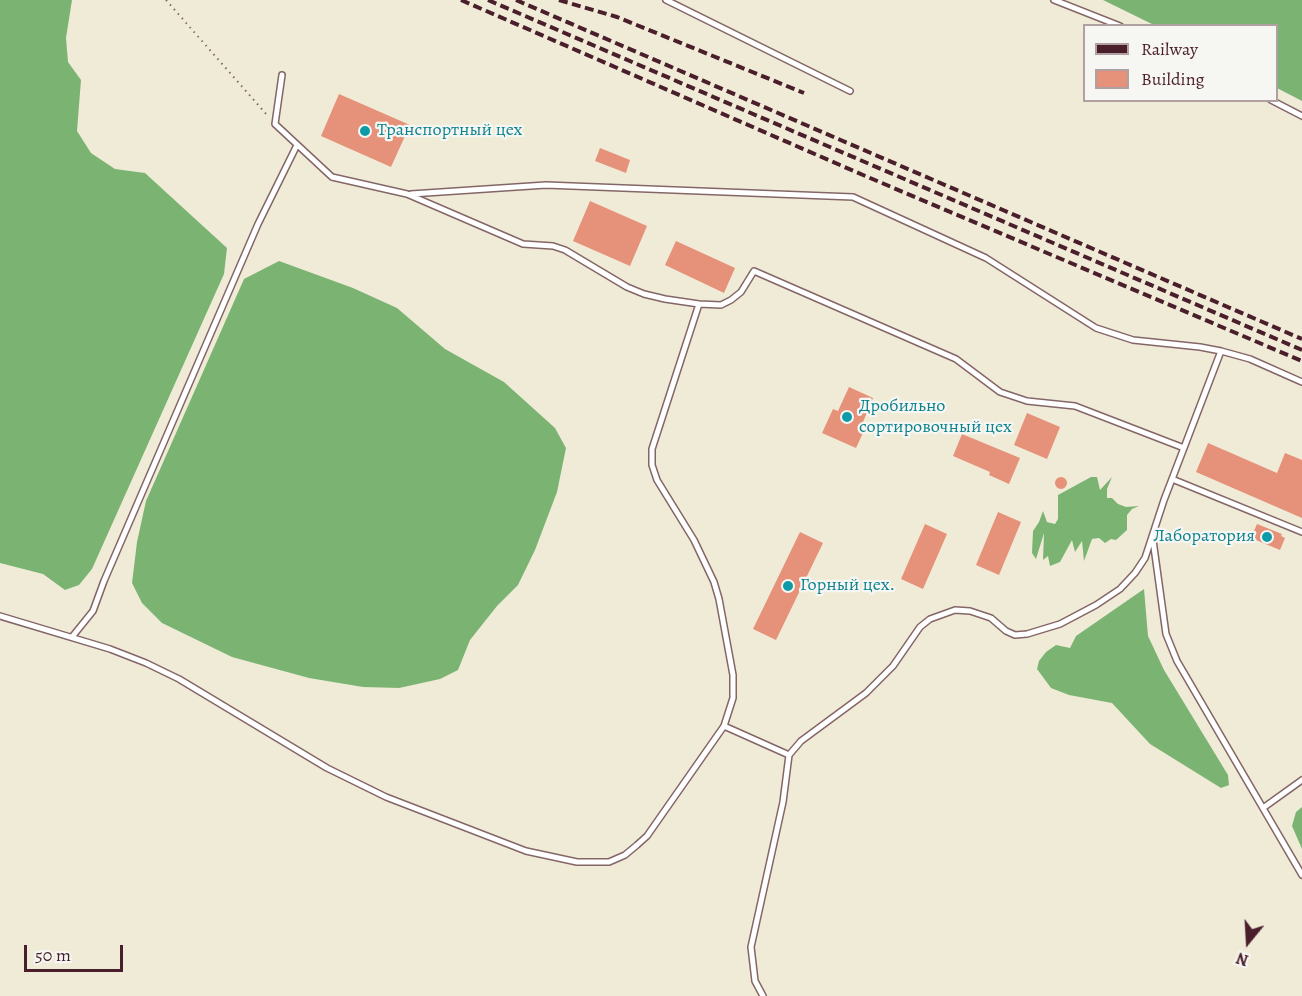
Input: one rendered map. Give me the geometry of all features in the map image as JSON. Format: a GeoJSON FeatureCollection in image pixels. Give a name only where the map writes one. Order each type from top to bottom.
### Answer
{"type":"FeatureCollection","features":[{"type":"Feature","properties":{"kind":"lane"},"geometry":{"type":"LineString","coordinates":[[666,0],[850,91]]}},
{"type":"Feature","properties":{"kind":"lane"},"geometry":{"type":"LineString","coordinates":[[1054,0],[1115,24]]}},
{"type":"Feature","properties":{"kind":"lane"},"geometry":{"type":"LineString","coordinates":[[282,75],[275,124],[332,177],[407,194],[516,242],[538,247],[553,246],[566,250],[627,287],[644,294],[699,304],[721,305],[741,292],[754,270],[956,359],[975,371],[1000,392],[1027,401],[1075,406],[1184,448]]}},
{"type":"Feature","properties":{"kind":"lane"},"geometry":{"type":"LineString","coordinates":[[1274,102],[1302,116]]}},
{"type":"Feature","properties":{"kind":"lane"},"geometry":{"type":"LineString","coordinates":[[72,637],[93,611],[258,224],[297,145]]}},
{"type":"Feature","properties":{"kind":"lane"},"geometry":{"type":"LineString","coordinates":[[407,194],[546,184],[853,197],[987,258],[1096,328],[1133,339],[1221,351],[1250,359],[1302,382]]}},
{"type":"Feature","properties":{"kind":"lane"},"geometry":{"type":"LineString","coordinates":[[0,616],[72,637],[146,663],[179,679],[319,763],[386,797],[526,851],[577,862],[609,862],[625,855],[647,836],[724,726],[734,698],[733,675],[714,582],[694,540],[657,480],[652,465],[652,449],[699,304]]}},
{"type":"Feature","properties":{"kind":"lane"},"geometry":{"type":"LineString","coordinates":[[763,996],[754,981],[751,947],[783,802],[789,755],[801,741],[866,693],[893,666],[920,627],[930,619],[955,610],[970,611],[991,618],[1006,631],[1015,635],[1041,632],[1095,606],[1119,589],[1141,566],[1221,351]]}},
{"type":"Feature","properties":{"kind":"lane"},"geometry":{"type":"LineString","coordinates":[[1172,479],[1302,532]]}},
{"type":"Feature","properties":{"kind":"lane"},"geometry":{"type":"LineString","coordinates":[[1152,538],[1166,634],[1177,661],[1302,875]]}},
{"type":"Feature","properties":{"kind":"lane"},"geometry":{"type":"LineString","coordinates":[[724,726],[789,755]]}},
{"type":"Feature","properties":{"kind":"lane"},"geometry":{"type":"LineString","coordinates":[[1263,808],[1302,780]]}},
{"type":"Feature","properties":{"kind":"path"},"geometry":{"type":"LineString","coordinates":[[166,0],[275,124]]}},
{"type":"Feature","properties":{"kind":"green space"},"geometry":{"type":"Polygon","coordinates":[[[0,0],[72,0],[66,38],[68,62],[81,80],[77,131],[91,153],[115,169],[145,173],[227,248],[224,274],[92,569],[79,585],[65,590],[43,574],[0,563],[0,0]]]}},
{"type":"Feature","properties":{"kind":"green space"},"geometry":{"type":"Polygon","coordinates":[[[1103,0],[1302,0],[1302,101],[1278,89],[1278,24],[1152,24],[1103,0]]]}},
{"type":"Feature","properties":{"kind":"green space"},"geometry":{"type":"Polygon","coordinates":[[[279,261],[353,288],[397,308],[445,349],[504,382],[555,428],[566,448],[557,492],[535,550],[518,585],[497,606],[470,640],[458,670],[440,679],[399,688],[363,687],[309,678],[232,657],[162,623],[142,603],[132,583],[137,542],[146,501],[244,279],[279,261]]]}},
{"type":"Feature","properties":{"kind":"green space"},"geometry":{"type":"Polygon","coordinates":[[[1091,477],[1097,477],[1100,490],[1112,477],[1107,489],[1107,498],[1112,498],[1118,504],[1126,507],[1139,506],[1127,515],[1127,530],[1116,540],[1111,539],[1105,543],[1099,538],[1092,539],[1084,561],[1082,541],[1075,552],[1072,540],[1060,562],[1050,566],[1048,556],[1043,560],[1044,533],[1036,559],[1032,553],[1033,531],[1043,511],[1047,522],[1055,524],[1058,519],[1058,495],[1091,477]]]}},
{"type":"Feature","properties":{"kind":"green space"},"geometry":{"type":"Polygon","coordinates":[[[1144,589],[1148,636],[1164,670],[1228,775],[1229,785],[1221,788],[1150,744],[1112,703],[1069,695],[1051,688],[1037,669],[1039,661],[1046,652],[1056,645],[1070,648],[1076,636],[1144,589]]]}},
{"type":"Feature","properties":{"kind":"green space"},"geometry":{"type":"Polygon","coordinates":[[[1302,807],[1302,849],[1292,826],[1296,812],[1302,807]]]}},
{"type":"Feature","properties":{"kind":"building","name":"Транспортный цех"},"geometry":{"type":"Polygon","coordinates":[[[339,94],[410,125],[391,167],[321,136],[339,94]]]}},
{"type":"Feature","properties":{"kind":"building"},"geometry":{"type":"Polygon","coordinates":[[[600,148],[630,160],[626,173],[595,161],[600,148]]]}},
{"type":"Feature","properties":{"kind":"building"},"geometry":{"type":"Polygon","coordinates":[[[590,201],[647,226],[630,266],[573,241],[590,201]]]}},
{"type":"Feature","properties":{"kind":"building"},"geometry":{"type":"Polygon","coordinates":[[[676,241],[735,268],[724,293],[665,265],[676,241]]]}},
{"type":"Feature","properties":{"kind":"building","name":"Дробильно сортировочный цех"},"geometry":{"type":"Polygon","coordinates":[[[849,387],[873,398],[863,422],[867,424],[856,448],[822,433],[833,409],[838,411],[849,387]]]}},
{"type":"Feature","properties":{"kind":"building"},"geometry":{"type":"Polygon","coordinates":[[[1027,413],[1060,427],[1047,459],[1014,445],[1027,413]]]}},
{"type":"Feature","properties":{"kind":"building"},"geometry":{"type":"Polygon","coordinates":[[[962,434],[1020,458],[1009,484],[989,475],[990,472],[953,456],[962,434]]]}},
{"type":"Feature","properties":{"kind":"building"},"geometry":{"type":"Polygon","coordinates":[[[1208,443],[1277,473],[1285,453],[1302,460],[1302,518],[1196,472],[1208,443]]]}},
{"type":"Feature","properties":{"kind":"building"},"geometry":{"type":"Polygon","coordinates":[[[1061,477],[1067,483],[1061,489],[1055,483],[1061,477]]]}},
{"type":"Feature","properties":{"kind":"building"},"geometry":{"type":"Polygon","coordinates":[[[998,512],[1021,522],[999,575],[976,565],[998,512]]]}},
{"type":"Feature","properties":{"kind":"building"},"geometry":{"type":"Polygon","coordinates":[[[925,524],[947,534],[923,589],[901,579],[925,524]]]}},
{"type":"Feature","properties":{"kind":"building","name":"Лаборатория"},"geometry":{"type":"Polygon","coordinates":[[[1257,524],[1282,534],[1281,536],[1285,538],[1280,550],[1251,538],[1257,524]]]}},
{"type":"Feature","properties":{"kind":"building","name":"Горный цех."},"geometry":{"type":"Polygon","coordinates":[[[800,532],[823,543],[776,640],[753,629],[800,532]]]}},
{"type":"Feature","properties":{"kind":"railway"},"geometry":{"type":"LineString","coordinates":[[461,0],[863,175],[1302,361]]}},
{"type":"Feature","properties":{"kind":"railway"},"geometry":{"type":"LineString","coordinates":[[488,0],[1302,350]]}},
{"type":"Feature","properties":{"kind":"railway"},"geometry":{"type":"LineString","coordinates":[[516,0],[1302,339]]}},
{"type":"Feature","properties":{"kind":"railway"},"geometry":{"type":"LineString","coordinates":[[559,0],[617,17],[804,93]]}},
{"type":"Feature","properties":{"kind":"place","name":"Транспортный цех"},"geometry":{"type":"Point","coordinates":[365,131]}},
{"type":"Feature","properties":{"kind":"place","name":"Дробильно сортировочный цех"},"geometry":{"type":"Point","coordinates":[847,417]}},
{"type":"Feature","properties":{"kind":"place","name":"Лаборатория"},"geometry":{"type":"Point","coordinates":[1267,537]}},
{"type":"Feature","properties":{"kind":"place","name":"Горный цех."},"geometry":{"type":"Point","coordinates":[788,586]}}]}
